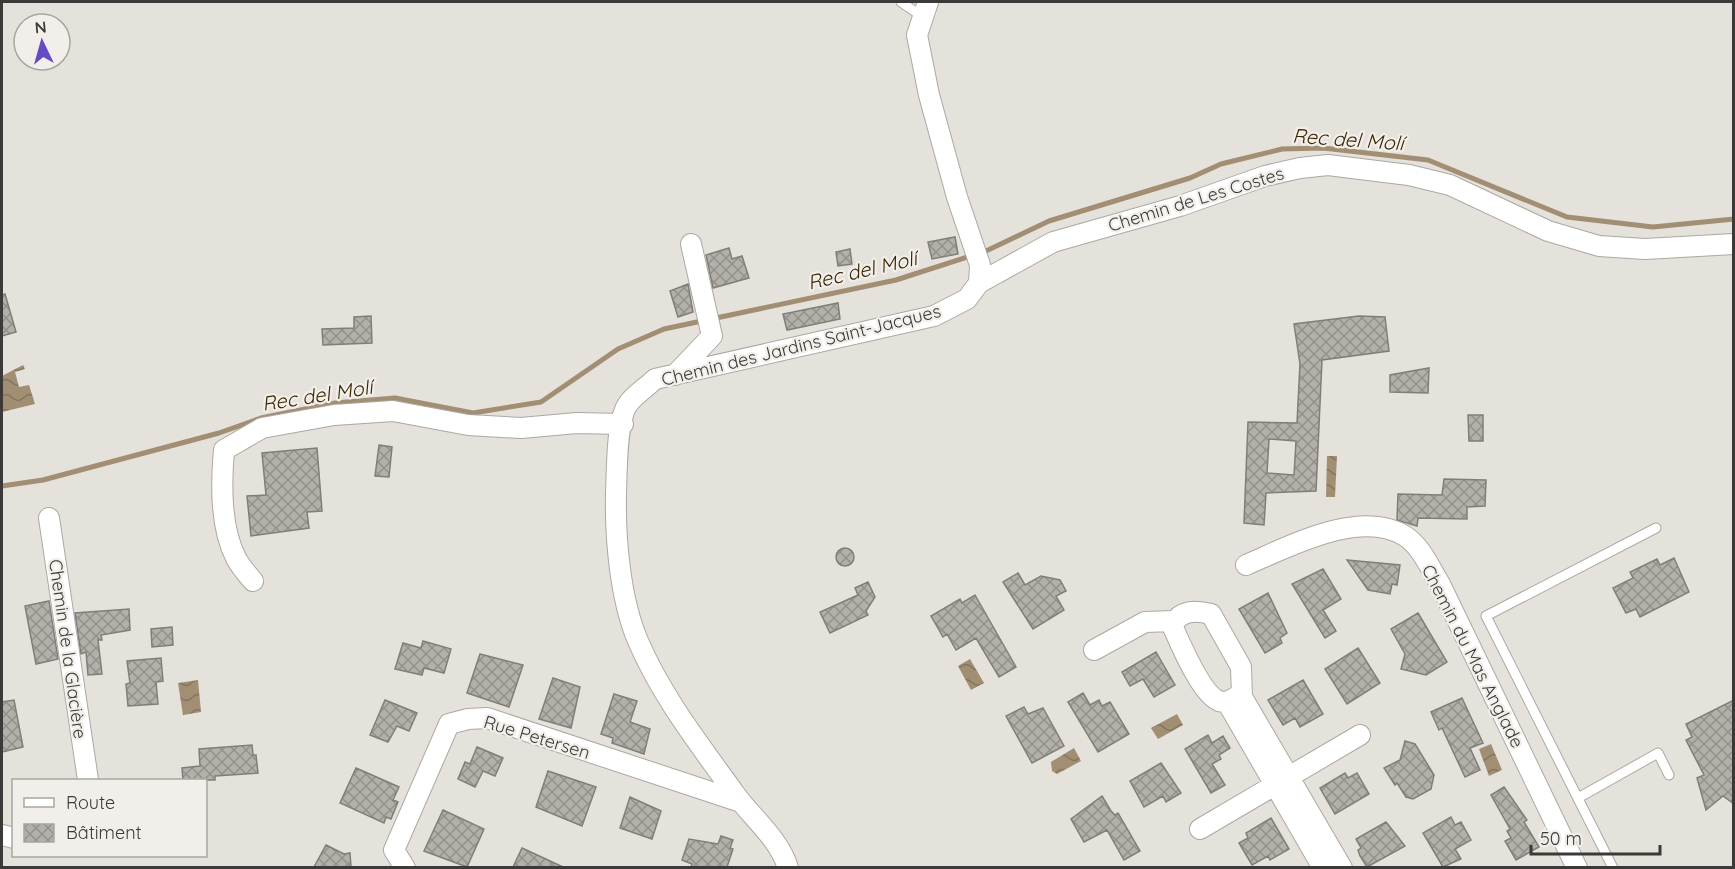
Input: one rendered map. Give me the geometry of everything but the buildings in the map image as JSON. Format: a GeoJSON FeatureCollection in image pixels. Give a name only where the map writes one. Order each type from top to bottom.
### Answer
{"type":"FeatureCollection","features":[{"type":"Feature","properties":{"kind":"street"},"geometry":{"type":"LineString","coordinates":[[926,9],[917,34],[929,94],[978,264]]}},
{"type":"Feature","properties":{"kind":"street","name":"Chemin de Les Costes"},"geometry":{"type":"LineString","coordinates":[[978,264],[1180,206],[1265,176],[1328,165],[1409,175],[1450,184],[1548,231],[1599,246],[1645,249],[1734,244]]}},
{"type":"Feature","properties":{"kind":"street"},"geometry":{"type":"LineString","coordinates":[[675,375],[712,336],[692,244]]}},
{"type":"Feature","properties":{"kind":"street","name":"Chemin des Jardins Saint-Jacques"},"geometry":{"type":"LineString","coordinates":[[788,867],[785,858],[759,821],[741,802],[681,718],[654,674],[637,638],[627,603],[615,526],[618,444],[627,404],[655,379],[934,316],[967,299],[978,264]]}},
{"type":"Feature","properties":{"kind":"street"},"geometry":{"type":"LineString","coordinates":[[253,581],[236,558],[225,519],[222,474],[224,450],[262,428],[334,415],[393,411],[468,425],[521,428],[577,423],[622,424]]}},
{"type":"Feature","properties":{"kind":"street","name":"Chemin de la Glacière"},"geometry":{"type":"LineString","coordinates":[[48,518],[88,779]]}},
{"type":"Feature","properties":{"kind":"street","name":"Chemin du Mas Anglade"},"geometry":{"type":"LineString","coordinates":[[1246,565],[1346,526],[1386,529],[1404,536],[1419,549],[1440,584],[1577,867]]}},
{"type":"Feature","properties":{"kind":"street"},"geometry":{"type":"LineString","coordinates":[[1094,650],[1145,622],[1174,621],[1187,612],[1211,614],[1240,667],[1244,684],[1234,698],[1219,701],[1207,693],[1172,625],[1174,621]]}},
{"type":"Feature","properties":{"kind":"street"},"geometry":{"type":"LineString","coordinates":[[1234,698],[1282,781],[1323,867]]}},
{"type":"Feature","properties":{"kind":"street","name":"Rue Petersen"},"geometry":{"type":"LineString","coordinates":[[405,867],[394,850],[449,724],[468,718],[487,718],[741,802]]}},
{"type":"Feature","properties":{"kind":"street"},"geometry":{"type":"LineString","coordinates":[[1200,829],[1360,735]]}},
{"type":"Feature","properties":{"kind":"street"},"geometry":{"type":"LineString","coordinates":[[1282,781],[1342,867]]}},
{"type":"Feature","properties":{"kind":"lane"},"geometry":{"type":"LineString","coordinates":[[901,2],[926,9]]}},
{"type":"Feature","properties":{"kind":"lane"},"geometry":{"type":"LineString","coordinates":[[1613,867],[1486,616],[1656,528]]}},
{"type":"Feature","properties":{"kind":"lane"},"geometry":{"type":"LineString","coordinates":[[1578,798],[1658,753],[1669,776]]}},
{"type":"Feature","properties":{"kind":"water"},"geometry":{"type":"Polygon","coordinates":[[[23,365],[25,369],[15,372],[19,387],[29,385],[35,404],[2,412],[2,376],[23,365]]]}},
{"type":"Feature","properties":{"kind":"water"},"geometry":{"type":"Polygon","coordinates":[[[1327,456],[1337,456],[1335,497],[1326,497],[1327,456]]]}},
{"type":"Feature","properties":{"kind":"water"},"geometry":{"type":"Polygon","coordinates":[[[970,659],[984,683],[971,690],[958,666],[970,659]]]}},
{"type":"Feature","properties":{"kind":"water"},"geometry":{"type":"Polygon","coordinates":[[[198,680],[201,712],[183,715],[178,683],[198,680]]]}},
{"type":"Feature","properties":{"kind":"water"},"geometry":{"type":"Polygon","coordinates":[[[1177,714],[1183,725],[1158,739],[1151,728],[1177,714]]]}},
{"type":"Feature","properties":{"kind":"water"},"geometry":{"type":"Polygon","coordinates":[[[1491,744],[1502,770],[1489,776],[1479,749],[1491,744]]]}},
{"type":"Feature","properties":{"kind":"water"},"geometry":{"type":"Polygon","coordinates":[[[1074,748],[1081,761],[1057,774],[1052,771],[1051,762],[1074,748]]]}},
{"type":"Feature","properties":{"kind":"waterway","name":"Rec del Molí"},"geometry":{"type":"LineString","coordinates":[[2,486],[43,480],[219,433],[261,418],[335,403],[395,398],[473,413],[541,402],[618,349],[664,329],[896,280],[986,251],[1049,221],[1190,178],[1221,164],[1282,149],[1323,148],[1428,160],[1567,217],[1653,227],[1734,219]]}}]}
